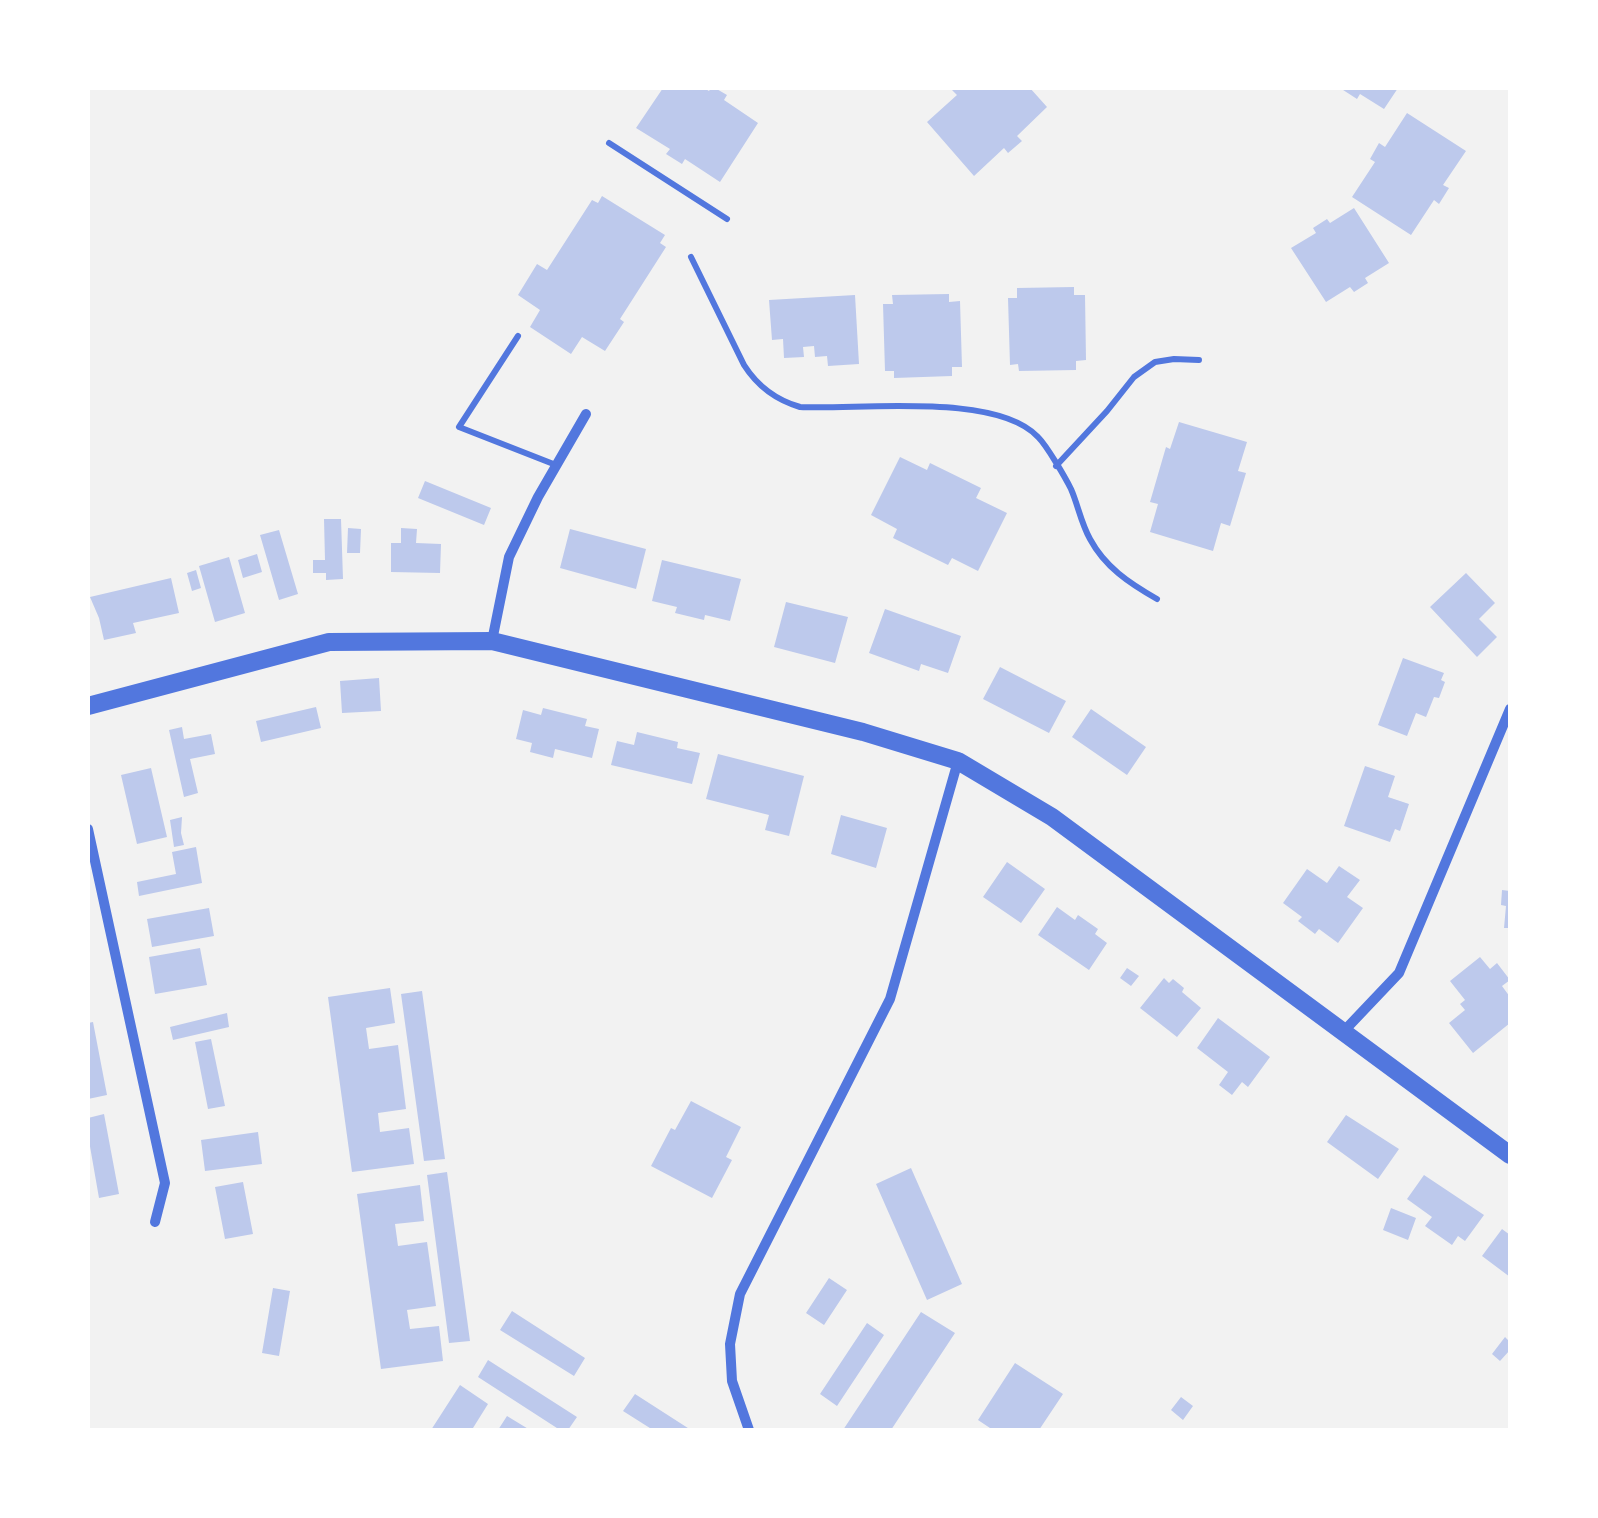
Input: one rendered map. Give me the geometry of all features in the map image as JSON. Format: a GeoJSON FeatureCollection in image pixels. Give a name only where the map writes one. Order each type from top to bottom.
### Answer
{"type":"FeatureCollection","features":[{"type":"Feature","properties":{"kind":"street"},"geometry":{"type":"LineString","coordinates":[[492,640],[510,557],[538,497],[586,414]]}},
{"type":"Feature","properties":{"kind":"street"},"geometry":{"type":"LineString","coordinates":[[88,706],[329,642],[492,640],[864,732],[958,761],[1052,816],[1510,1155]]}},
{"type":"Feature","properties":{"kind":"street"},"geometry":{"type":"LineString","coordinates":[[1344,1032],[1399,972],[1510,709]]}},
{"type":"Feature","properties":{"kind":"street"},"geometry":{"type":"LineString","coordinates":[[749,1430],[732,1381],[730,1344],[740,1294],[890,1000],[958,761]]}},
{"type":"Feature","properties":{"kind":"street"},"geometry":{"type":"LineString","coordinates":[[88,828],[165,1184],[155,1222]]}},
{"type":"Feature","properties":{"kind":"lane"},"geometry":{"type":"LineString","coordinates":[[609,143],[726,219]]}},
{"type":"Feature","properties":{"kind":"lane"},"geometry":{"type":"LineString","coordinates":[[691,257],[754,380],[784,402],[800,407],[956,407],[995,413],[1038,436],[1070,486],[1088,537],[1108,566],[1157,599]]}},
{"type":"Feature","properties":{"kind":"lane"},"geometry":{"type":"LineString","coordinates":[[518,336],[459,428],[556,465]]}},
{"type":"Feature","properties":{"kind":"lane"},"geometry":{"type":"LineString","coordinates":[[1056,466],[1134,377],[1155,362],[1199,360]]}},
{"type":"Feature","properties":{"kind":"building"},"geometry":{"type":"Polygon","coordinates":[[[663,88],[715,88],[727,95],[724,100],[758,123],[720,182],[685,159],[682,164],[666,154],[670,149],[636,128],[663,88]]]}},
{"type":"Feature","properties":{"kind":"building"},"geometry":{"type":"Polygon","coordinates":[[[1030,88],[1047,107],[1017,136],[1022,141],[1008,153],[1004,148],[974,176],[927,122],[957,95],[952,90],[1030,88]]]}},
{"type":"Feature","properties":{"kind":"building"},"geometry":{"type":"Polygon","coordinates":[[[1340,88],[1398,88],[1384,109],[1360,94],[1357,99],[1340,88]]]}},
{"type":"Feature","properties":{"kind":"building"},"geometry":{"type":"Polygon","coordinates":[[[1407,113],[1466,151],[1443,185],[1449,188],[1439,204],[1434,200],[1411,235],[1352,197],[1375,162],[1370,159],[1379,143],[1385,147],[1407,113]]]}},
{"type":"Feature","properties":{"kind":"building"},"geometry":{"type":"Polygon","coordinates":[[[602,196],[665,235],[660,243],[666,247],[620,319],[624,322],[605,351],[582,337],[571,354],[530,327],[540,310],[518,295],[537,264],[547,270],[592,200],[598,203],[602,196]]]}},
{"type":"Feature","properties":{"kind":"building"},"geometry":{"type":"Polygon","coordinates":[[[1354,208],[1389,263],[1365,278],[1368,283],[1354,292],[1350,287],[1326,302],[1291,248],[1316,233],[1313,228],[1327,219],[1330,223],[1354,208]]]}},
{"type":"Feature","properties":{"kind":"building"},"geometry":{"type":"Polygon","coordinates":[[[1074,287],[1074,295],[1085,295],[1086,360],[1076,361],[1076,370],[1019,371],[1018,364],[1010,365],[1008,298],[1017,298],[1017,288],[1074,287]]]}},
{"type":"Feature","properties":{"kind":"building"},"geometry":{"type":"Polygon","coordinates":[[[949,294],[949,302],[960,301],[962,367],[952,367],[952,376],[894,378],[894,371],[885,371],[883,304],[893,304],[892,295],[949,294]]]}},
{"type":"Feature","properties":{"kind":"building"},"geometry":{"type":"Polygon","coordinates":[[[855,295],[859,364],[828,366],[827,356],[815,357],[814,346],[803,347],[804,357],[784,358],[783,339],[772,340],[769,300],[855,295]]]}},
{"type":"Feature","properties":{"kind":"building"},"geometry":{"type":"Polygon","coordinates":[[[1179,422],[1247,442],[1238,471],[1246,473],[1230,526],[1221,523],[1213,551],[1150,532],[1158,504],[1150,502],[1166,447],[1170,449],[1179,422]]]}},
{"type":"Feature","properties":{"kind":"building"},"geometry":{"type":"Polygon","coordinates":[[[900,457],[927,470],[930,463],[981,488],[976,498],[1007,513],[978,571],[952,558],[948,565],[893,538],[897,529],[871,515],[900,457]]]}},
{"type":"Feature","properties":{"kind":"building"},"geometry":{"type":"Polygon","coordinates":[[[425,481],[491,508],[484,525],[418,498],[425,481]]]}},
{"type":"Feature","properties":{"kind":"building"},"geometry":{"type":"Polygon","coordinates":[[[324,519],[341,519],[343,579],[326,580],[326,573],[313,573],[313,560],[325,560],[324,519]]]}},
{"type":"Feature","properties":{"kind":"building"},"geometry":{"type":"Polygon","coordinates":[[[348,528],[361,529],[360,553],[347,553],[348,528]]]}},
{"type":"Feature","properties":{"kind":"building"},"geometry":{"type":"Polygon","coordinates":[[[401,528],[417,529],[416,543],[441,544],[440,573],[391,572],[391,543],[401,543],[401,528]]]}},
{"type":"Feature","properties":{"kind":"building"},"geometry":{"type":"Polygon","coordinates":[[[570,529],[646,549],[636,589],[560,568],[570,529]]]}},
{"type":"Feature","properties":{"kind":"building"},"geometry":{"type":"Polygon","coordinates":[[[279,530],[298,594],[279,600],[260,535],[279,530]]]}},
{"type":"Feature","properties":{"kind":"building"},"geometry":{"type":"Polygon","coordinates":[[[257,554],[262,572],[243,578],[238,560],[257,554]]]}},
{"type":"Feature","properties":{"kind":"building"},"geometry":{"type":"Polygon","coordinates":[[[229,557],[245,613],[215,622],[199,566],[229,557]]]}},
{"type":"Feature","properties":{"kind":"building"},"geometry":{"type":"Polygon","coordinates":[[[662,560],[741,579],[730,621],[675,613],[677,607],[652,601],[662,560]]]}},
{"type":"Feature","properties":{"kind":"building"},"geometry":{"type":"Polygon","coordinates":[[[196,570],[201,588],[192,591],[187,573],[196,570]]]}},
{"type":"Feature","properties":{"kind":"building"},"geometry":{"type":"Polygon","coordinates":[[[1466,573],[1495,603],[1479,619],[1497,637],[1477,657],[1430,607],[1466,573]]]}},
{"type":"Feature","properties":{"kind":"building"},"geometry":{"type":"Polygon","coordinates":[[[171,578],[179,613],[133,623],[136,633],[104,640],[90,597],[171,578]]]}},
{"type":"Feature","properties":{"kind":"building"},"geometry":{"type":"Polygon","coordinates":[[[786,602],[848,617],[835,663],[774,647],[786,602]]]}},
{"type":"Feature","properties":{"kind":"building"},"geometry":{"type":"Polygon","coordinates":[[[885,609],[961,636],[948,673],[921,664],[919,671],[869,653],[885,609]]]}},
{"type":"Feature","properties":{"kind":"building"},"geometry":{"type":"Polygon","coordinates":[[[1403,658],[1444,673],[1441,680],[1445,682],[1426,717],[1416,713],[1407,736],[1378,725],[1403,658]]]}},
{"type":"Feature","properties":{"kind":"building"},"geometry":{"type":"Polygon","coordinates":[[[1000,667],[1066,701],[1049,733],[983,699],[1000,667]]]}},
{"type":"Feature","properties":{"kind":"building"},"geometry":{"type":"Polygon","coordinates":[[[379,678],[381,711],[342,713],[340,681],[379,678]]]}},
{"type":"Feature","properties":{"kind":"building"},"geometry":{"type":"Polygon","coordinates":[[[316,707],[321,728],[261,742],[256,721],[316,707]]]}},
{"type":"Feature","properties":{"kind":"building"},"geometry":{"type":"Polygon","coordinates":[[[543,708],[587,719],[585,726],[599,729],[592,758],[555,749],[553,758],[530,752],[532,743],[516,739],[523,710],[541,715],[543,708]]]}},
{"type":"Feature","properties":{"kind":"building"},"geometry":{"type":"Polygon","coordinates":[[[1091,709],[1146,747],[1127,775],[1072,737],[1091,709]]]}},
{"type":"Feature","properties":{"kind":"building"},"geometry":{"type":"Polygon","coordinates":[[[182,727],[184,739],[211,734],[215,754],[190,759],[198,793],[184,797],[169,730],[182,727]]]}},
{"type":"Feature","properties":{"kind":"building"},"geometry":{"type":"Polygon","coordinates":[[[637,732],[678,742],[677,748],[700,753],[692,784],[611,765],[617,741],[634,745],[637,732]]]}},
{"type":"Feature","properties":{"kind":"building"},"geometry":{"type":"Polygon","coordinates":[[[718,754],[804,776],[789,836],[765,830],[769,815],[706,799],[718,754]]]}},
{"type":"Feature","properties":{"kind":"building"},"geometry":{"type":"Polygon","coordinates":[[[1365,766],[1395,776],[1388,797],[1409,804],[1400,831],[1395,829],[1390,842],[1344,826],[1365,766]]]}},
{"type":"Feature","properties":{"kind":"building"},"geometry":{"type":"Polygon","coordinates":[[[151,768],[167,837],[137,844],[121,775],[151,768]]]}},
{"type":"Feature","properties":{"kind":"building"},"geometry":{"type":"Polygon","coordinates":[[[841,815],[887,828],[876,868],[831,854],[841,815]]]}},
{"type":"Feature","properties":{"kind":"building"},"geometry":{"type":"Polygon","coordinates":[[[182,817],[184,845],[174,847],[170,820],[182,817]]]}},
{"type":"Feature","properties":{"kind":"building"},"geometry":{"type":"Polygon","coordinates":[[[196,847],[202,883],[139,896],[137,882],[176,874],[172,852],[196,847]]]}},
{"type":"Feature","properties":{"kind":"building"},"geometry":{"type":"Polygon","coordinates":[[[1007,862],[1045,889],[1021,923],[983,897],[1007,862]]]}},
{"type":"Feature","properties":{"kind":"building"},"geometry":{"type":"Polygon","coordinates":[[[1339,866],[1360,880],[1347,897],[1363,908],[1338,943],[1319,929],[1315,934],[1298,921],[1302,917],[1283,903],[1307,869],[1327,883],[1339,866]]]}},
{"type":"Feature","properties":{"kind":"building"},"geometry":{"type":"Polygon","coordinates":[[[1502,890],[1510,891],[1510,928],[1504,928],[1506,906],[1501,905],[1502,890]]]}},
{"type":"Feature","properties":{"kind":"building"},"geometry":{"type":"Polygon","coordinates":[[[1057,907],[1098,929],[1095,934],[1107,943],[1089,970],[1038,935],[1057,907]]]}},
{"type":"Feature","properties":{"kind":"building"},"geometry":{"type":"Polygon","coordinates":[[[209,908],[214,936],[152,947],[147,919],[209,908]]]}},
{"type":"Feature","properties":{"kind":"building"},"geometry":{"type":"Polygon","coordinates":[[[200,948],[207,985],[155,994],[149,957],[200,948]]]}},
{"type":"Feature","properties":{"kind":"building"},"geometry":{"type":"Polygon","coordinates":[[[1480,957],[1490,969],[1497,963],[1510,980],[1502,986],[1510,997],[1510,1023],[1473,1053],[1449,1023],[1465,1010],[1460,1004],[1465,1000],[1450,981],[1480,957]]]}},
{"type":"Feature","properties":{"kind":"building"},"geometry":{"type":"Polygon","coordinates":[[[1127,968],[1139,976],[1131,986],[1120,978],[1127,968]]]}},
{"type":"Feature","properties":{"kind":"building"},"geometry":{"type":"Polygon","coordinates":[[[1164,978],[1169,983],[1173,979],[1201,1008],[1177,1037],[1140,1008],[1164,978]]]}},
{"type":"Feature","properties":{"kind":"building"},"geometry":{"type":"Polygon","coordinates":[[[390,988],[395,1023],[366,1028],[369,1049],[398,1045],[406,1109],[378,1113],[380,1132],[409,1128],[414,1164],[352,1172],[328,997],[390,988]]]}},
{"type":"Feature","properties":{"kind":"building"},"geometry":{"type":"Polygon","coordinates":[[[422,991],[445,1159],[424,1161],[401,994],[422,991]]]}},
{"type":"Feature","properties":{"kind":"building"},"geometry":{"type":"Polygon","coordinates":[[[227,1013],[229,1027],[173,1040],[170,1027],[227,1013]]]}},
{"type":"Feature","properties":{"kind":"building"},"geometry":{"type":"Polygon","coordinates":[[[1218,1018],[1270,1057],[1248,1087],[1242,1082],[1232,1095],[1219,1085],[1228,1072],[1197,1048],[1218,1018]]]}},
{"type":"Feature","properties":{"kind":"building"},"geometry":{"type":"Polygon","coordinates":[[[93,1022],[107,1095],[88,1099],[88,1023],[93,1022]]]}},
{"type":"Feature","properties":{"kind":"building"},"geometry":{"type":"Polygon","coordinates":[[[211,1039],[225,1106],[208,1109],[195,1042],[211,1039]]]}},
{"type":"Feature","properties":{"kind":"building"},"geometry":{"type":"Polygon","coordinates":[[[691,1101],[741,1127],[726,1157],[732,1160],[712,1198],[651,1166],[691,1101]]]}},
{"type":"Feature","properties":{"kind":"building"},"geometry":{"type":"Polygon","coordinates":[[[104,1114],[119,1194],[99,1198],[88,1118],[104,1114]]]}},
{"type":"Feature","properties":{"kind":"building"},"geometry":{"type":"Polygon","coordinates":[[[1346,1115],[1399,1149],[1378,1179],[1327,1142],[1346,1115]]]}},
{"type":"Feature","properties":{"kind":"building"},"geometry":{"type":"Polygon","coordinates":[[[258,1132],[262,1164],[205,1171],[201,1140],[258,1132]]]}},
{"type":"Feature","properties":{"kind":"building"},"geometry":{"type":"Polygon","coordinates":[[[911,1168],[962,1284],[927,1300],[876,1184],[911,1168]]]}},
{"type":"Feature","properties":{"kind":"building"},"geometry":{"type":"Polygon","coordinates":[[[447,1172],[470,1341],[449,1343],[427,1175],[447,1172]]]}},
{"type":"Feature","properties":{"kind":"building"},"geometry":{"type":"Polygon","coordinates":[[[1424,1175],[1484,1215],[1465,1241],[1458,1236],[1452,1245],[1425,1226],[1432,1217],[1407,1199],[1424,1175]]]}},
{"type":"Feature","properties":{"kind":"building"},"geometry":{"type":"Polygon","coordinates":[[[243,1182],[253,1234],[225,1239],[215,1187],[243,1182]]]}},
{"type":"Feature","properties":{"kind":"building"},"geometry":{"type":"Polygon","coordinates":[[[420,1185],[424,1221],[395,1224],[398,1246],[427,1242],[436,1306],[407,1310],[410,1329],[439,1326],[443,1361],[381,1369],[357,1194],[420,1185]]]}},
{"type":"Feature","properties":{"kind":"building"},"geometry":{"type":"Polygon","coordinates":[[[1391,1208],[1416,1218],[1408,1240],[1383,1230],[1391,1208]]]}},
{"type":"Feature","properties":{"kind":"building"},"geometry":{"type":"Polygon","coordinates":[[[1502,1229],[1510,1235],[1510,1277],[1482,1256],[1502,1229]]]}},
{"type":"Feature","properties":{"kind":"building"},"geometry":{"type":"Polygon","coordinates":[[[829,1278],[847,1290],[824,1325],[806,1313],[829,1278]]]}},
{"type":"Feature","properties":{"kind":"building"},"geometry":{"type":"Polygon","coordinates":[[[273,1288],[290,1291],[279,1356],[262,1353],[273,1288]]]}},
{"type":"Feature","properties":{"kind":"building"},"geometry":{"type":"Polygon","coordinates":[[[512,1311],[585,1358],[574,1376],[500,1330],[512,1311]]]}},
{"type":"Feature","properties":{"kind":"building"},"geometry":{"type":"Polygon","coordinates":[[[921,1312],[955,1333],[891,1430],[843,1430],[921,1312]]]}},
{"type":"Feature","properties":{"kind":"building"},"geometry":{"type":"Polygon","coordinates":[[[867,1323],[884,1335],[837,1406],[820,1394],[867,1323]]]}},
{"type":"Feature","properties":{"kind":"building"},"geometry":{"type":"Polygon","coordinates":[[[1505,1337],[1510,1350],[1500,1361],[1492,1354],[1505,1337]]]}},
{"type":"Feature","properties":{"kind":"building"},"geometry":{"type":"Polygon","coordinates":[[[488,1360],[577,1417],[568,1430],[560,1430],[478,1377],[488,1360]]]}},
{"type":"Feature","properties":{"kind":"building"},"geometry":{"type":"Polygon","coordinates":[[[1015,1363],[1063,1394],[1039,1430],[993,1430],[978,1420],[1015,1363]]]}},
{"type":"Feature","properties":{"kind":"building"},"geometry":{"type":"Polygon","coordinates":[[[460,1385],[488,1404],[473,1428],[478,1430],[431,1430],[460,1385]]]}},
{"type":"Feature","properties":{"kind":"building"},"geometry":{"type":"Polygon","coordinates":[[[635,1394],[691,1430],[653,1430],[623,1411],[635,1394]]]}},
{"type":"Feature","properties":{"kind":"building"},"geometry":{"type":"Polygon","coordinates":[[[1181,1397],[1193,1406],[1183,1420],[1171,1410],[1181,1397]]]}},
{"type":"Feature","properties":{"kind":"building"},"geometry":{"type":"Polygon","coordinates":[[[507,1416],[530,1430],[498,1430],[507,1416]]]}}]}
